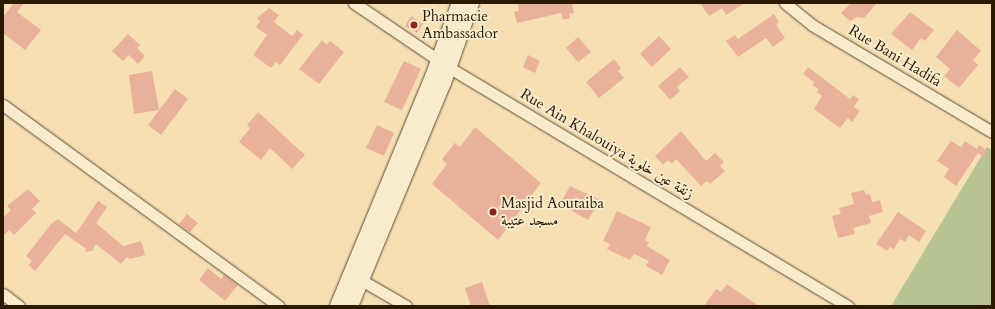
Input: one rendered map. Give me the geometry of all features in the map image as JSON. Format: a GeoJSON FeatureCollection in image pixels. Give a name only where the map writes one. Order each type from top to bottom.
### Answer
{"type":"FeatureCollection","features":[{"type":"Feature","properties":{"kind":"street","name":"Rue Ain Khalouiya زنقة عين خلوية"},"geometry":{"type":"LineString","coordinates":[[354,3],[444,64],[848,306]]}},
{"type":"Feature","properties":{"kind":"street"},"geometry":{"type":"LineString","coordinates":[[444,64],[459,3]]}},
{"type":"Feature","properties":{"kind":"street"},"geometry":{"type":"LineString","coordinates":[[337,306],[357,277],[444,64],[472,3]]}},
{"type":"Feature","properties":{"kind":"street","name":"Rue Bani Hadifa"},"geometry":{"type":"LineString","coordinates":[[785,3],[812,25],[992,132]]}},
{"type":"Feature","properties":{"kind":"street"},"geometry":{"type":"LineString","coordinates":[[3,105],[279,306]]}},
{"type":"Feature","properties":{"kind":"street"},"geometry":{"type":"LineString","coordinates":[[352,306],[357,277]]}},
{"type":"Feature","properties":{"kind":"street"},"geometry":{"type":"LineString","coordinates":[[357,277],[406,306]]}},
{"type":"Feature","properties":{"kind":"street"},"geometry":{"type":"LineString","coordinates":[[3,294],[19,306]]}},
{"type":"Feature","properties":{"kind":"green space"},"geometry":{"type":"Polygon","coordinates":[[[987,147],[992,150],[992,306],[891,306],[987,147]]]}},
{"type":"Feature","properties":{"kind":"building"},"geometry":{"type":"Polygon","coordinates":[[[14,3],[24,3],[17,12],[41,30],[25,50],[3,33],[3,17],[14,3]]]}},
{"type":"Feature","properties":{"kind":"building"},"geometry":{"type":"Polygon","coordinates":[[[517,3],[572,3],[574,13],[569,14],[570,18],[563,20],[561,13],[517,23],[514,12],[519,11],[517,3]]]}},
{"type":"Feature","properties":{"kind":"building"},"geometry":{"type":"Polygon","coordinates":[[[700,3],[745,3],[726,15],[722,8],[709,16],[700,3]]]}},
{"type":"Feature","properties":{"kind":"building"},"geometry":{"type":"Polygon","coordinates":[[[851,3],[877,3],[864,18],[857,17],[850,21],[841,13],[851,3]]]}},
{"type":"Feature","properties":{"kind":"building"},"geometry":{"type":"Polygon","coordinates":[[[269,8],[279,15],[274,22],[292,36],[297,30],[303,35],[280,65],[276,62],[271,68],[253,55],[267,35],[256,27],[260,21],[257,18],[269,8]]]}},
{"type":"Feature","properties":{"kind":"building"},"geometry":{"type":"Polygon","coordinates":[[[910,12],[934,30],[925,41],[921,38],[912,50],[891,34],[910,12]]]}},
{"type":"Feature","properties":{"kind":"building"},"geometry":{"type":"Polygon","coordinates":[[[774,14],[779,22],[776,25],[785,38],[773,47],[766,38],[738,57],[726,41],[735,35],[738,39],[774,14]]]}},
{"type":"Feature","properties":{"kind":"building","name":"Pharmacie Ambassador"},"geometry":{"type":"Polygon","coordinates":[[[411,16],[423,24],[417,33],[405,26],[411,16]]]}},
{"type":"Feature","properties":{"kind":"building"},"geometry":{"type":"Polygon","coordinates":[[[957,30],[981,51],[973,60],[978,65],[959,88],[944,76],[950,69],[936,57],[957,30]]]}},
{"type":"Feature","properties":{"kind":"building"},"geometry":{"type":"Polygon","coordinates":[[[128,34],[140,45],[137,48],[145,56],[138,64],[129,55],[123,61],[112,51],[128,34]]]}},
{"type":"Feature","properties":{"kind":"building"},"geometry":{"type":"Polygon","coordinates":[[[659,36],[671,49],[652,67],[640,54],[659,36]]]}},
{"type":"Feature","properties":{"kind":"building"},"geometry":{"type":"Polygon","coordinates":[[[578,37],[591,52],[578,62],[566,48],[578,37]]]}},
{"type":"Feature","properties":{"kind":"building"},"geometry":{"type":"Polygon","coordinates":[[[322,40],[327,45],[330,41],[344,52],[319,84],[299,69],[322,40]]]}},
{"type":"Feature","properties":{"kind":"building"},"geometry":{"type":"Polygon","coordinates":[[[528,55],[540,61],[535,73],[523,67],[528,55]]]}},
{"type":"Feature","properties":{"kind":"building"},"geometry":{"type":"Polygon","coordinates":[[[614,59],[621,68],[618,71],[624,78],[599,98],[586,82],[614,59]]]}},
{"type":"Feature","properties":{"kind":"building"},"geometry":{"type":"Polygon","coordinates":[[[404,61],[421,69],[402,110],[384,102],[404,61]]]}},
{"type":"Feature","properties":{"kind":"building"},"geometry":{"type":"Polygon","coordinates":[[[680,67],[689,77],[677,87],[680,91],[670,100],[658,86],[680,67]]]}},
{"type":"Feature","properties":{"kind":"building"},"geometry":{"type":"Polygon","coordinates":[[[808,67],[850,99],[853,95],[859,99],[854,107],[860,111],[852,122],[848,118],[840,128],[814,109],[822,96],[817,92],[819,89],[812,85],[814,82],[803,74],[808,67]]]}},
{"type":"Feature","properties":{"kind":"building"},"geometry":{"type":"Polygon","coordinates":[[[152,71],[159,110],[134,114],[129,75],[152,71]]]}},
{"type":"Feature","properties":{"kind":"building"},"geometry":{"type":"Polygon","coordinates":[[[175,89],[188,99],[161,135],[148,125],[175,89]]]}},
{"type":"Feature","properties":{"kind":"building"},"geometry":{"type":"Polygon","coordinates":[[[258,112],[305,155],[292,169],[270,148],[261,160],[239,142],[250,128],[247,125],[258,112]]]}},
{"type":"Feature","properties":{"kind":"building"},"geometry":{"type":"Polygon","coordinates":[[[377,125],[394,133],[384,156],[366,148],[377,125]]]}},
{"type":"Feature","properties":{"kind":"building","name":"Masjid Aoutaiba مسجد عتيبة"},"geometry":{"type":"Polygon","coordinates":[[[475,127],[541,183],[498,240],[432,184],[447,164],[442,159],[455,143],[460,147],[475,127]]]}},
{"type":"Feature","properties":{"kind":"building"},"geometry":{"type":"Polygon","coordinates":[[[681,131],[706,161],[715,153],[724,162],[720,166],[725,171],[710,184],[707,181],[701,186],[676,159],[672,164],[668,160],[663,165],[655,156],[681,131]]]}},
{"type":"Feature","properties":{"kind":"building"},"geometry":{"type":"Polygon","coordinates":[[[951,141],[961,147],[965,141],[977,149],[979,145],[988,151],[983,157],[978,153],[956,186],[944,177],[949,169],[937,161],[951,141]]]}},
{"type":"Feature","properties":{"kind":"building"},"geometry":{"type":"Polygon","coordinates":[[[570,186],[600,200],[588,220],[560,204],[570,186]]]}},
{"type":"Feature","properties":{"kind":"building"},"geometry":{"type":"Polygon","coordinates":[[[28,189],[40,201],[32,209],[36,213],[14,235],[9,230],[3,236],[3,218],[11,210],[7,206],[28,189]]]}},
{"type":"Feature","properties":{"kind":"building"},"geometry":{"type":"Polygon","coordinates":[[[864,190],[866,195],[870,194],[872,202],[880,200],[883,212],[869,216],[871,223],[853,228],[855,234],[838,238],[832,216],[841,214],[839,208],[854,204],[851,193],[864,190]]]}},
{"type":"Feature","properties":{"kind":"building"},"geometry":{"type":"Polygon","coordinates":[[[98,201],[107,207],[96,223],[123,246],[141,241],[145,255],[130,259],[127,257],[121,264],[96,244],[92,251],[86,252],[85,248],[65,234],[35,271],[28,265],[32,261],[26,256],[52,223],[58,219],[76,233],[98,201]]]}},
{"type":"Feature","properties":{"kind":"building"},"geometry":{"type":"Polygon","coordinates":[[[617,211],[651,227],[645,240],[649,242],[647,246],[670,260],[662,275],[646,266],[649,261],[634,254],[630,260],[607,249],[610,244],[603,241],[617,211]]]}},
{"type":"Feature","properties":{"kind":"building"},"geometry":{"type":"Polygon","coordinates":[[[898,212],[926,231],[919,242],[909,235],[905,242],[900,239],[894,249],[890,247],[887,251],[876,244],[898,212]]]}},
{"type":"Feature","properties":{"kind":"building"},"geometry":{"type":"Polygon","coordinates":[[[187,214],[198,223],[190,232],[179,224],[187,214]]]}},
{"type":"Feature","properties":{"kind":"building"},"geometry":{"type":"Polygon","coordinates":[[[208,268],[221,279],[224,275],[238,285],[225,301],[199,280],[208,268]]]}},
{"type":"Feature","properties":{"kind":"building"},"geometry":{"type":"Polygon","coordinates":[[[482,282],[490,306],[471,306],[465,288],[482,282]]]}},
{"type":"Feature","properties":{"kind":"building"},"geometry":{"type":"Polygon","coordinates":[[[727,284],[759,306],[704,306],[716,289],[721,292],[727,284]]]}},
{"type":"Feature","properties":{"kind":"place","name":"Pharmacie Ambassador"},"geometry":{"type":"Point","coordinates":[414,25]}},
{"type":"Feature","properties":{"kind":"place","name":"Masjid Aoutaiba مسجد عتيبة"},"geometry":{"type":"Point","coordinates":[493,212]}}]}
